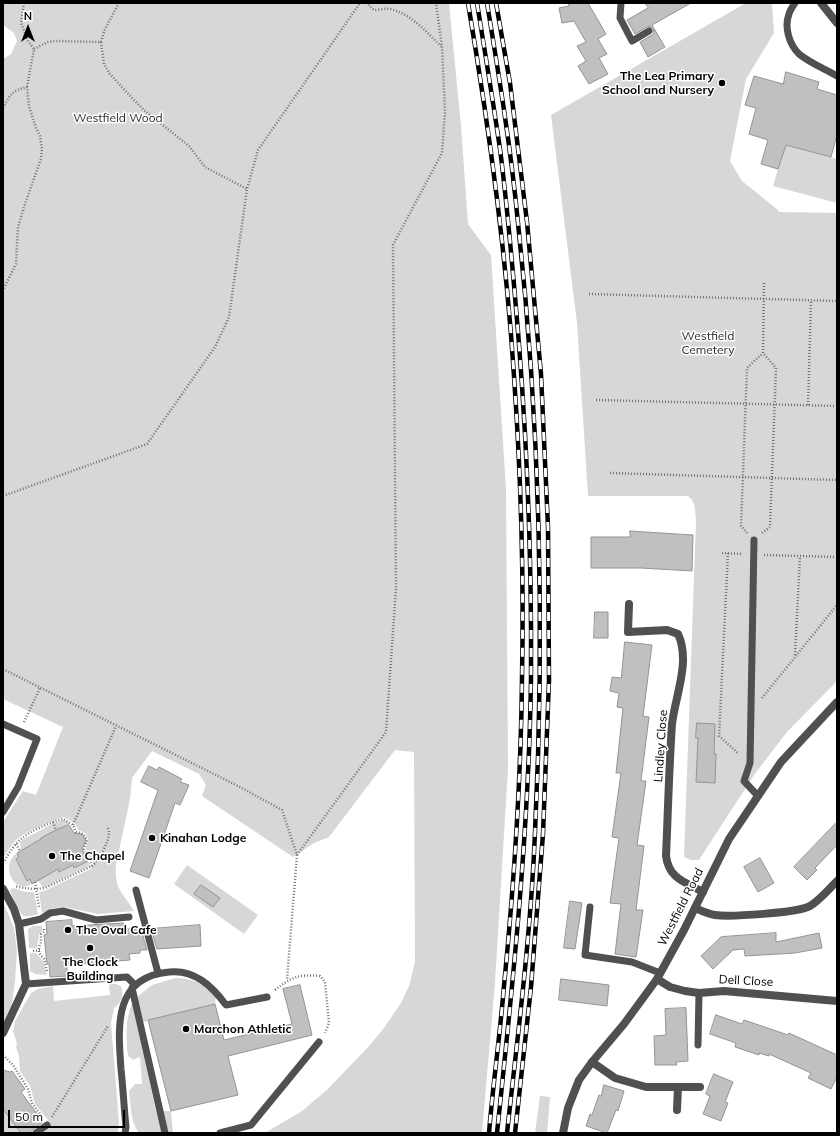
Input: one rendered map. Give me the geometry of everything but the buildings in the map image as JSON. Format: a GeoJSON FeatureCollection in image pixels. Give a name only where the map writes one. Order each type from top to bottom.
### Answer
{"type":"FeatureCollection","features":[{"type":"Feature","properties":{"kind":"street"},"geometry":{"type":"LineString","coordinates":[[821,3],[837,23]]}},
{"type":"Feature","properties":{"kind":"street","name":"Lindley Close"},"geometry":{"type":"LineString","coordinates":[[629,604],[628,632],[667,630],[678,634],[681,640],[683,649],[681,675],[672,723],[666,856],[667,865],[676,877],[703,892]]}},
{"type":"Feature","properties":{"kind":"street","name":"Westfield Road"},"geometry":{"type":"LineString","coordinates":[[563,1133],[568,1108],[579,1080],[624,1024],[658,976],[695,908],[729,839],[781,762],[837,702]]}},
{"type":"Feature","properties":{"kind":"street"},"geometry":{"type":"LineString","coordinates":[[695,908],[703,912],[716,915],[798,910],[810,906],[837,881]]}},
{"type":"Feature","properties":{"kind":"street"},"geometry":{"type":"LineString","coordinates":[[3,1034],[26,984],[19,924],[6,888]]}},
{"type":"Feature","properties":{"kind":"street","name":"Dell Close"},"geometry":{"type":"LineString","coordinates":[[658,976],[670,987],[699,993],[724,991],[837,1001]]}},
{"type":"Feature","properties":{"kind":"street"},"geometry":{"type":"LineString","coordinates":[[592,1062],[615,1078],[646,1087],[700,1087]]}},
{"type":"Feature","properties":{"kind":"street"},"geometry":{"type":"LineString","coordinates":[[677,1110],[678,1087]]}},
{"type":"Feature","properties":{"kind":"lane"},"geometry":{"type":"LineString","coordinates":[[621,3],[620,18],[632,41],[649,32]]}},
{"type":"Feature","properties":{"kind":"lane"},"geometry":{"type":"LineString","coordinates":[[795,3],[787,20],[787,32],[793,46],[799,54],[837,76]]}},
{"type":"Feature","properties":{"kind":"lane"},"geometry":{"type":"LineString","coordinates":[[754,540],[750,764],[744,781],[758,796]]}},
{"type":"Feature","properties":{"kind":"lane"},"geometry":{"type":"LineString","coordinates":[[3,724],[37,739],[18,787],[3,812]]}},
{"type":"Feature","properties":{"kind":"lane"},"geometry":{"type":"LineString","coordinates":[[136,890],[158,973]]}},
{"type":"Feature","properties":{"kind":"lane"},"geometry":{"type":"LineString","coordinates":[[590,907],[585,955],[632,962],[658,976]]}},
{"type":"Feature","properties":{"kind":"lane"},"geometry":{"type":"LineString","coordinates":[[19,924],[41,918],[50,913],[63,911],[96,920],[129,917]]}},
{"type":"Feature","properties":{"kind":"lane"},"geometry":{"type":"LineString","coordinates":[[125,1133],[126,1127],[120,1042],[120,1018],[126,998],[133,987],[142,979],[158,973],[173,971],[187,973],[206,983],[217,993],[226,1005],[267,997]]}},
{"type":"Feature","properties":{"kind":"lane"},"geometry":{"type":"LineString","coordinates":[[26,984],[127,977],[133,987],[165,1133]]}},
{"type":"Feature","properties":{"kind":"lane"},"geometry":{"type":"LineString","coordinates":[[698,1045],[699,993]]}},
{"type":"Feature","properties":{"kind":"lane"},"geometry":{"type":"LineString","coordinates":[[220,1133],[251,1125],[319,1042]]}},
{"type":"Feature","properties":{"kind":"lane"},"geometry":{"type":"LineString","coordinates":[[36,1133],[47,1125]]}},
{"type":"Feature","properties":{"kind":"path"},"geometry":{"type":"LineString","coordinates":[[3,290],[16,264],[18,227],[41,159],[42,149],[40,136],[36,128],[30,106],[27,87],[34,49],[28,41],[21,23],[24,3]]}},
{"type":"Feature","properties":{"kind":"path"},"geometry":{"type":"LineString","coordinates":[[119,3],[105,29],[101,42],[104,64],[110,74],[144,110],[189,146],[205,167],[247,189]]}},
{"type":"Feature","properties":{"kind":"path"},"geometry":{"type":"LineString","coordinates":[[3,496],[147,444],[214,347],[229,316],[247,189],[258,150],[360,3]]}},
{"type":"Feature","properties":{"kind":"path"},"geometry":{"type":"LineString","coordinates":[[366,3],[374,10],[389,9],[408,16],[418,22],[442,47]]}},
{"type":"Feature","properties":{"kind":"path"},"geometry":{"type":"LineString","coordinates":[[297,855],[386,732],[396,588],[393,245],[442,153],[445,112],[442,47],[436,3]]}},
{"type":"Feature","properties":{"kind":"path"},"geometry":{"type":"LineString","coordinates":[[34,49],[48,42],[55,41],[101,42]]}},
{"type":"Feature","properties":{"kind":"path"},"geometry":{"type":"LineString","coordinates":[[3,108],[15,90],[27,87]]}},
{"type":"Feature","properties":{"kind":"path"},"geometry":{"type":"LineString","coordinates":[[741,526],[747,368],[762,353],[764,282]]}},
{"type":"Feature","properties":{"kind":"path"},"geometry":{"type":"LineString","coordinates":[[589,294],[837,300]]}},
{"type":"Feature","properties":{"kind":"path"},"geometry":{"type":"LineString","coordinates":[[808,405],[811,300]]}},
{"type":"Feature","properties":{"kind":"path"},"geometry":{"type":"LineString","coordinates":[[762,353],[776,368],[770,527]]}},
{"type":"Feature","properties":{"kind":"path"},"geometry":{"type":"LineString","coordinates":[[596,400],[837,406]]}},
{"type":"Feature","properties":{"kind":"path"},"geometry":{"type":"LineString","coordinates":[[610,473],[837,480]]}},
{"type":"Feature","properties":{"kind":"path"},"geometry":{"type":"LineString","coordinates":[[722,553],[837,557]]}},
{"type":"Feature","properties":{"kind":"path"},"geometry":{"type":"LineString","coordinates":[[728,553],[718,736],[750,764]]}},
{"type":"Feature","properties":{"kind":"path"},"geometry":{"type":"LineString","coordinates":[[795,657],[800,556]]}},
{"type":"Feature","properties":{"kind":"path"},"geometry":{"type":"LineString","coordinates":[[751,712],[837,605]]}},
{"type":"Feature","properties":{"kind":"path"},"geometry":{"type":"LineString","coordinates":[[3,669],[240,787],[282,810],[297,855],[287,980]]}},
{"type":"Feature","properties":{"kind":"path"},"geometry":{"type":"LineString","coordinates":[[20,732],[40,688]]}},
{"type":"Feature","properties":{"kind":"path"},"geometry":{"type":"LineString","coordinates":[[92,866],[83,849],[87,840],[83,834],[74,832],[73,825],[116,726]]}},
{"type":"Feature","properties":{"kind":"path"},"geometry":{"type":"LineString","coordinates":[[3,863],[21,838],[53,822],[63,819],[73,825]]}},
{"type":"Feature","properties":{"kind":"path"},"geometry":{"type":"LineString","coordinates":[[53,822],[56,830]]}},
{"type":"Feature","properties":{"kind":"path"},"geometry":{"type":"LineString","coordinates":[[6,888],[15,886],[24,889],[44,888],[92,866],[102,852],[107,840],[109,832],[107,826]]}},
{"type":"Feature","properties":{"kind":"path"},"geometry":{"type":"LineString","coordinates":[[16,844],[20,851]]}},
{"type":"Feature","properties":{"kind":"path"},"geometry":{"type":"LineString","coordinates":[[35,882],[41,918],[44,923],[44,932],[41,934],[41,942],[38,947],[39,954],[44,959],[48,982]]}},
{"type":"Feature","properties":{"kind":"path"},"geometry":{"type":"LineString","coordinates":[[267,997],[287,980],[305,974],[320,976],[324,982],[329,1024],[319,1042]]}},
{"type":"Feature","properties":{"kind":"path"},"geometry":{"type":"LineString","coordinates":[[3,1055],[13,1065],[28,1089],[32,1103],[47,1125],[115,1015],[122,1011]]}},
{"type":"Feature","properties":{"kind":"green space","name":"Westfield Wood"},"geometry":{"type":"Polygon","coordinates":[[[3,3],[449,3],[461,126],[468,224],[491,255],[506,489],[508,768],[495,983],[482,1133],[265,1133],[302,1111],[328,1089],[384,1028],[401,1003],[409,986],[415,962],[414,752],[395,750],[329,837],[314,843],[293,857],[202,796],[206,785],[199,774],[152,751],[132,778],[130,799],[116,865],[116,880],[118,886],[134,911],[98,914],[64,907],[54,908],[42,913],[39,892],[91,869],[94,865],[86,849],[88,839],[85,833],[78,830],[75,823],[64,817],[21,836],[16,840],[3,858],[3,822],[23,791],[36,795],[63,727],[3,699],[3,59],[11,54],[17,41],[14,33],[3,25],[3,3]]]}},
{"type":"Feature","properties":{"kind":"green space","name":"Westfield Cemetery"},"geometry":{"type":"Polygon","coordinates":[[[746,3],[772,3],[774,33],[746,79],[730,161],[742,181],[779,212],[837,213],[837,681],[787,732],[754,775],[699,860],[691,860],[684,857],[696,521],[695,507],[691,498],[688,496],[588,496],[577,323],[551,115],[746,3]]]}},
{"type":"Feature","properties":{"kind":"green space"},"geometry":{"type":"Polygon","coordinates":[[[769,140],[837,159],[837,203],[773,186],[783,152],[769,140]]]}},
{"type":"Feature","properties":{"kind":"green space"},"geometry":{"type":"Polygon","coordinates":[[[63,820],[68,822],[69,825],[41,838],[44,844],[21,850],[20,843],[22,840],[52,824],[63,820]]]}},
{"type":"Feature","properties":{"kind":"green space"},"geometry":{"type":"Polygon","coordinates":[[[17,853],[19,857],[16,860],[27,880],[30,879],[32,884],[25,886],[19,885],[14,882],[11,877],[9,871],[10,864],[12,858],[17,853]]]}},
{"type":"Feature","properties":{"kind":"green space"},"geometry":{"type":"Polygon","coordinates":[[[88,861],[90,866],[43,888],[38,880],[56,866],[60,872],[73,865],[74,868],[88,861]]]}},
{"type":"Feature","properties":{"kind":"green space"},"geometry":{"type":"Polygon","coordinates":[[[187,865],[258,915],[244,934],[174,884],[187,865]]]}},
{"type":"Feature","properties":{"kind":"green space"},"geometry":{"type":"Polygon","coordinates":[[[13,888],[26,892],[34,892],[38,914],[28,916],[22,915],[10,890],[13,888]]]}},
{"type":"Feature","properties":{"kind":"green space"},"geometry":{"type":"Polygon","coordinates":[[[3,902],[14,928],[17,950],[12,1003],[3,1023],[3,902]]]}},
{"type":"Feature","properties":{"kind":"green space"},"geometry":{"type":"Polygon","coordinates":[[[33,926],[42,926],[42,931],[39,934],[37,948],[29,948],[28,929],[33,926]]]}},
{"type":"Feature","properties":{"kind":"green space"},"geometry":{"type":"Polygon","coordinates":[[[30,953],[36,953],[43,961],[47,975],[35,974],[30,971],[30,953]]]}},
{"type":"Feature","properties":{"kind":"green space"},"geometry":{"type":"Polygon","coordinates":[[[175,978],[187,979],[202,985],[216,996],[215,1004],[143,1022],[137,997],[152,985],[175,978]]]}},
{"type":"Feature","properties":{"kind":"green space"},"geometry":{"type":"Polygon","coordinates":[[[109,984],[121,986],[122,992],[121,1001],[114,1008],[111,1023],[119,1123],[118,1133],[42,1133],[51,1126],[35,1104],[30,1086],[20,1071],[19,1056],[16,1047],[17,1043],[13,1031],[15,1021],[31,993],[38,989],[53,986],[54,1001],[110,995],[109,984]]]}},
{"type":"Feature","properties":{"kind":"green space"},"geometry":{"type":"Polygon","coordinates":[[[132,1003],[156,1111],[171,1111],[173,1133],[139,1133],[134,1123],[131,1113],[129,1091],[135,1084],[142,1084],[140,1057],[133,1060],[128,1056],[127,1029],[128,1016],[132,1003]]]}},
{"type":"Feature","properties":{"kind":"green space"},"geometry":{"type":"Polygon","coordinates":[[[540,1096],[550,1097],[547,1133],[535,1133],[540,1096]]]}},
{"type":"Feature","properties":{"kind":"green space"},"geometry":{"type":"Polygon","coordinates":[[[3,1109],[21,1133],[3,1133],[3,1109]]]}},
{"type":"Feature","properties":{"kind":"railway"},"geometry":{"type":"LineString","coordinates":[[468,3],[490,143],[511,329],[520,490],[522,565],[523,640],[521,717],[514,871],[501,1023],[489,1133]]}},
{"type":"Feature","properties":{"kind":"railway"},"geometry":{"type":"LineString","coordinates":[[477,3],[500,149],[511,251],[525,432],[531,629],[530,735],[524,849],[497,1133]]}},
{"type":"Feature","properties":{"kind":"railway"},"geometry":{"type":"LineString","coordinates":[[487,3],[512,168],[525,299],[536,451],[540,603],[540,680],[533,870],[524,983],[507,1133]]}},
{"type":"Feature","properties":{"kind":"railway"},"geometry":{"type":"LineString","coordinates":[[496,3],[510,83],[527,222],[541,374],[548,527],[549,680],[543,834],[531,987],[515,1133]]}},
{"type":"Feature","properties":{"kind":"place","name":"The Lea Primary School and Nursery"},"geometry":{"type":"Point","coordinates":[722,83]}},
{"type":"Feature","properties":{"kind":"place","name":"Kinahan Lodge"},"geometry":{"type":"Point","coordinates":[152,838]}},
{"type":"Feature","properties":{"kind":"place","name":"The Chapel"},"geometry":{"type":"Point","coordinates":[52,856]}},
{"type":"Feature","properties":{"kind":"place","name":"The Oval Cafe"},"geometry":{"type":"Point","coordinates":[68,930]}},
{"type":"Feature","properties":{"kind":"place","name":"The Clock Building"},"geometry":{"type":"Point","coordinates":[90,948]}},
{"type":"Feature","properties":{"kind":"place","name":"Marchon Athletic"},"geometry":{"type":"Point","coordinates":[186,1029]}}]}
